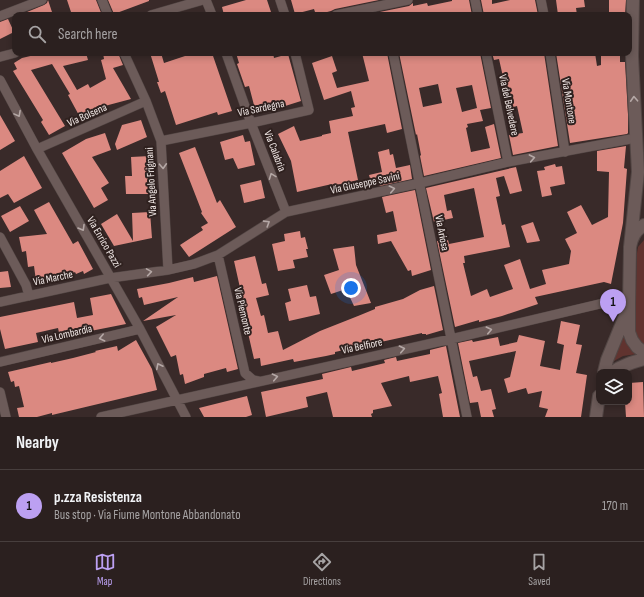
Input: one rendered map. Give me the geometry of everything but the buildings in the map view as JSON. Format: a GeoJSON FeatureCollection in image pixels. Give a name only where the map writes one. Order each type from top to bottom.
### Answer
{"type":"FeatureCollection","features":[{"type":"Feature","properties":{"kind":"street"},"geometry":{"type":"LineString","coordinates":[[0,16],[42,0]]}},
{"type":"Feature","properties":{"kind":"street"},"geometry":{"type":"LineString","coordinates":[[102,0],[107,12]]}},
{"type":"Feature","properties":{"kind":"street"},"geometry":{"type":"LineString","coordinates":[[157,12],[172,4],[203,0]]}},
{"type":"Feature","properties":{"kind":"street"},"geometry":{"type":"LineString","coordinates":[[206,0],[211,12]]}},
{"type":"Feature","properties":{"kind":"street"},"geometry":{"type":"LineString","coordinates":[[280,0],[284,12]]}},
{"type":"Feature","properties":{"kind":"street"},"geometry":{"type":"LineString","coordinates":[[350,12],[408,0]]}},
{"type":"Feature","properties":{"kind":"street"},"geometry":{"type":"LineString","coordinates":[[475,0],[477,12]]}},
{"type":"Feature","properties":{"kind":"street"},"geometry":{"type":"LineString","coordinates":[[541,0],[543,12]]}},
{"type":"Feature","properties":{"kind":"street"},"geometry":{"type":"LineString","coordinates":[[633,0],[632,56],[638,172],[630,248],[629,332],[637,347],[644,352]]}},
{"type":"Feature","properties":{"kind":"street"},"geometry":{"type":"LineString","coordinates":[[383,5],[384,12]]}},
{"type":"Feature","properties":{"kind":"street"},"geometry":{"type":"LineString","coordinates":[[0,57],[12,53]]}},
{"type":"Feature","properties":{"kind":"street","name":"Via Angelo Frignani"},"geometry":{"type":"LineString","coordinates":[[125,56],[146,102],[161,141],[168,270]]}},
{"type":"Feature","properties":{"kind":"street","name":"Via Calabria"},"geometry":{"type":"LineString","coordinates":[[227,56],[286,212]]}},
{"type":"Feature","properties":{"kind":"street","name":"Via Sardegna"},"geometry":{"type":"LineString","coordinates":[[161,141],[309,110],[296,56]]}},
{"type":"Feature","properties":{"kind":"street","name":"Via Ariosa"},"geometry":{"type":"LineString","coordinates":[[394,56],[467,417]]}},
{"type":"Feature","properties":{"kind":"street","name":"Via del Belvedere"},"geometry":{"type":"LineString","coordinates":[[487,56],[508,162]]}},
{"type":"Feature","properties":{"kind":"street","name":"Via Montone"},"geometry":{"type":"LineString","coordinates":[[550,56],[565,152]]}},
{"type":"Feature","properties":{"kind":"street","name":"Via Enrico Pazzi"},"geometry":{"type":"LineString","coordinates":[[0,80],[37,149],[140,329],[186,417]]}},
{"type":"Feature","properties":{"kind":"street","name":"Via Bolsena"},"geometry":{"type":"LineString","coordinates":[[37,149],[146,102]]}},
{"type":"Feature","properties":{"kind":"street","name":"Via Giuseppe Savini"},"geometry":{"type":"LineString","coordinates":[[110,278],[168,270],[194,264],[218,255],[286,212],[420,184],[508,162],[636,138]]}},
{"type":"Feature","properties":{"kind":"street"},"geometry":{"type":"LineString","coordinates":[[638,172],[644,186]]}},
{"type":"Feature","properties":{"kind":"street"},"geometry":{"type":"LineString","coordinates":[[630,248],[632,239],[636,232],[644,225]]}},
{"type":"Feature","properties":{"kind":"street"},"geometry":{"type":"LineString","coordinates":[[0,237],[26,285],[29,296]]}},
{"type":"Feature","properties":{"kind":"street","name":"Via Piemonte"},"geometry":{"type":"LineString","coordinates":[[218,255],[245,373]]}},
{"type":"Feature","properties":{"kind":"street","name":"Via Marche"},"geometry":{"type":"LineString","coordinates":[[0,302],[110,278]]}},
{"type":"Feature","properties":{"kind":"street","name":"Via Belfiore"},"geometry":{"type":"LineString","coordinates":[[101,417],[451,339],[608,302],[629,306]]}},
{"type":"Feature","properties":{"kind":"street"},"geometry":{"type":"LineString","coordinates":[[605,369],[629,306]]}},
{"type":"Feature","properties":{"kind":"street","name":"Via Lombardia"},"geometry":{"type":"LineString","coordinates":[[0,362],[140,329]]}},
{"type":"Feature","properties":{"kind":"street"},"geometry":{"type":"LineString","coordinates":[[617,369],[644,359]]}},
{"type":"Feature","properties":{"kind":"street"},"geometry":{"type":"LineString","coordinates":[[237,386],[241,382],[245,373],[252,380],[258,381]]}},
{"type":"Feature","properties":{"kind":"street"},"geometry":{"type":"LineString","coordinates":[[0,392],[6,417]]}},
{"type":"Feature","properties":{"kind":"street"},"geometry":{"type":"LineString","coordinates":[[596,417],[598,405]]}},
{"type":"Feature","properties":{"kind":"shaded area"},"geometry":{"type":"Polygon","coordinates":[[[644,240],[644,345],[640,342],[635,328],[637,253],[638,247],[644,240]]]}},
{"type":"Feature","properties":{"kind":"shaded area"},"geometry":{"type":"Polygon","coordinates":[[[623,333],[628,345],[637,354],[623,356],[612,362],[623,333]]]}},
{"type":"Feature","properties":{"kind":"place","name":"p.zza Resistenza"},"geometry":{"type":"Point","coordinates":[613,322]}}]}
